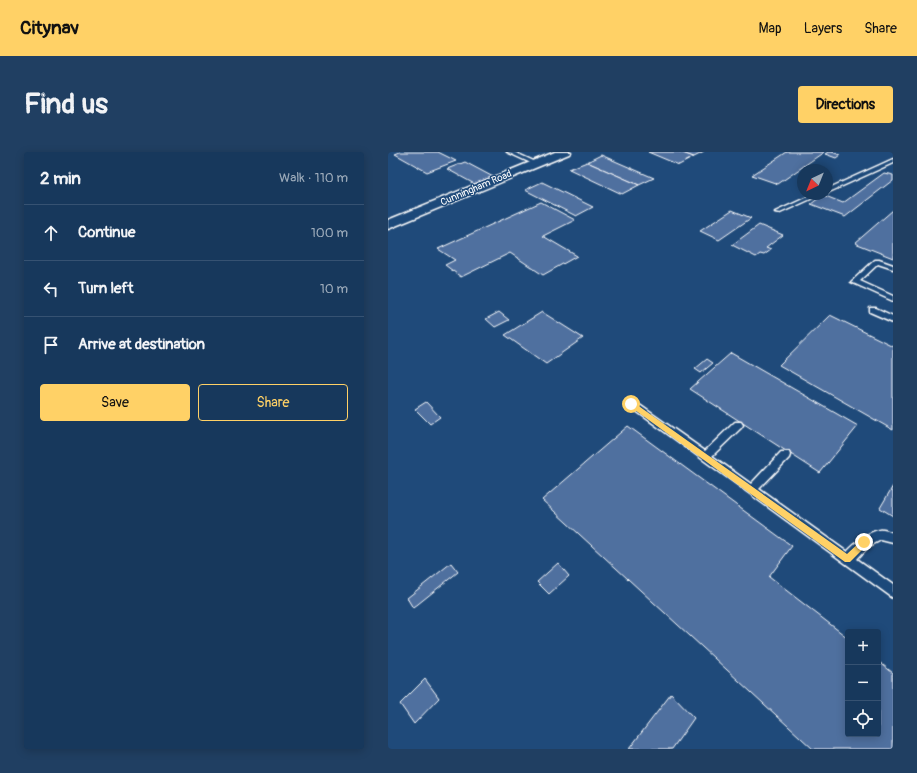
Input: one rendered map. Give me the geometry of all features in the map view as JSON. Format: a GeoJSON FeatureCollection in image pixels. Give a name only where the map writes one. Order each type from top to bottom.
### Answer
{"type":"FeatureCollection","features":[{"type":"Feature","properties":{"kind":"street","name":"Cunningham Road"},"geometry":{"type":"LineString","coordinates":[[388,225],[565,152]]}},
{"type":"Feature","properties":{"kind":"lane"},"geometry":{"type":"LineString","coordinates":[[510,152],[535,164]]}},
{"type":"Feature","properties":{"kind":"lane"},"geometry":{"type":"LineString","coordinates":[[833,188],[893,161]]}},
{"type":"Feature","properties":{"kind":"lane"},"geometry":{"type":"LineString","coordinates":[[778,212],[805,200]]}},
{"type":"Feature","properties":{"kind":"lane"},"geometry":{"type":"LineString","coordinates":[[893,267],[877,261],[855,282],[893,299]]}},
{"type":"Feature","properties":{"kind":"lane"},"geometry":{"type":"LineString","coordinates":[[873,310],[893,319]]}},
{"type":"Feature","properties":{"kind":"lane"},"geometry":{"type":"LineString","coordinates":[[631,404],[893,592]]}},
{"type":"Feature","properties":{"kind":"lane"},"geometry":{"type":"LineString","coordinates":[[705,457],[738,424]]}},
{"type":"Feature","properties":{"kind":"lane"},"geometry":{"type":"LineString","coordinates":[[752,490],[785,455]]}},
{"type":"Feature","properties":{"kind":"lane"},"geometry":{"type":"LineString","coordinates":[[848,559],[864,542],[880,535],[893,538]]}},
{"type":"Feature","properties":{"kind":"building"},"geometry":{"type":"Polygon","coordinates":[[[400,152],[438,152],[456,161],[427,172],[395,154],[400,152]]]}},
{"type":"Feature","properties":{"kind":"building"},"geometry":{"type":"Polygon","coordinates":[[[648,152],[680,152],[694,157],[679,165],[648,152]]]}},
{"type":"Feature","properties":{"kind":"building"},"geometry":{"type":"Polygon","coordinates":[[[680,152],[704,152],[694,157],[680,152]]]}},
{"type":"Feature","properties":{"kind":"building"},"geometry":{"type":"Polygon","coordinates":[[[787,152],[824,152],[807,164],[797,164],[797,171],[778,184],[752,175],[787,152]]]}},
{"type":"Feature","properties":{"kind":"building"},"geometry":{"type":"Polygon","coordinates":[[[828,152],[840,155],[836,158],[825,154],[828,152]]]}},
{"type":"Feature","properties":{"kind":"building"},"geometry":{"type":"Polygon","coordinates":[[[601,155],[654,178],[639,185],[587,162],[601,155]]]}},
{"type":"Feature","properties":{"kind":"building"},"geometry":{"type":"Polygon","coordinates":[[[465,162],[497,179],[480,187],[447,169],[465,162]]]}},
{"type":"Feature","properties":{"kind":"building"},"geometry":{"type":"Polygon","coordinates":[[[587,162],[639,185],[622,194],[569,169],[587,162]]]}},
{"type":"Feature","properties":{"kind":"building"},"geometry":{"type":"Polygon","coordinates":[[[884,173],[893,175],[893,180],[845,217],[811,204],[816,200],[833,199],[843,203],[884,173]]]}},
{"type":"Feature","properties":{"kind":"building"},"geometry":{"type":"Polygon","coordinates":[[[542,182],[593,207],[576,216],[525,190],[542,182]]]}},
{"type":"Feature","properties":{"kind":"building"},"geometry":{"type":"Polygon","coordinates":[[[541,202],[575,220],[543,236],[577,256],[543,275],[510,253],[461,277],[445,265],[455,260],[438,249],[541,202]]]}},
{"type":"Feature","properties":{"kind":"building"},"geometry":{"type":"Polygon","coordinates":[[[732,210],[751,218],[719,240],[700,231],[732,210]]]}},
{"type":"Feature","properties":{"kind":"building"},"geometry":{"type":"Polygon","coordinates":[[[893,210],[893,258],[855,243],[893,210]]]}},
{"type":"Feature","properties":{"kind":"building"},"geometry":{"type":"Polygon","coordinates":[[[759,225],[783,235],[766,248],[771,250],[764,255],[760,254],[756,257],[732,245],[759,225]]]}},
{"type":"Feature","properties":{"kind":"building"},"geometry":{"type":"Polygon","coordinates":[[[499,312],[509,320],[495,327],[486,319],[499,312]]]}},
{"type":"Feature","properties":{"kind":"building"},"geometry":{"type":"Polygon","coordinates":[[[542,312],[583,338],[546,364],[505,335],[542,312]]]}},
{"type":"Feature","properties":{"kind":"building"},"geometry":{"type":"Polygon","coordinates":[[[830,315],[893,346],[893,430],[779,365],[830,315]]]}},
{"type":"Feature","properties":{"kind":"building"},"geometry":{"type":"Polygon","coordinates":[[[731,353],[858,426],[820,473],[690,389],[731,353]]]}},
{"type":"Feature","properties":{"kind":"building"},"geometry":{"type":"Polygon","coordinates":[[[707,359],[713,363],[701,373],[695,369],[707,359]]]}},
{"type":"Feature","properties":{"kind":"building"},"geometry":{"type":"Polygon","coordinates":[[[426,402],[440,417],[430,424],[415,409],[426,402]]]}},
{"type":"Feature","properties":{"kind":"building"},"geometry":{"type":"Polygon","coordinates":[[[628,426],[792,546],[769,577],[845,636],[845,737],[881,737],[881,663],[893,673],[893,749],[813,749],[542,500],[628,426]]]}},
{"type":"Feature","properties":{"kind":"building"},"geometry":{"type":"Polygon","coordinates":[[[893,486],[893,516],[880,508],[893,486]]]}},
{"type":"Feature","properties":{"kind":"building"},"geometry":{"type":"Polygon","coordinates":[[[451,563],[458,572],[413,608],[407,598],[451,563]]]}},
{"type":"Feature","properties":{"kind":"building"},"geometry":{"type":"Polygon","coordinates":[[[558,563],[569,576],[549,594],[537,582],[558,563]]]}},
{"type":"Feature","properties":{"kind":"building"},"geometry":{"type":"Polygon","coordinates":[[[425,679],[439,698],[414,724],[400,704],[425,679]]]}},
{"type":"Feature","properties":{"kind":"building"},"geometry":{"type":"Polygon","coordinates":[[[671,694],[694,718],[672,749],[629,749],[671,694]]]}},
{"type":"Feature","properties":{"kind":"route"},"geometry":{"type":"LineString","coordinates":[[631,404],[848,559],[864,542]]}}]}
